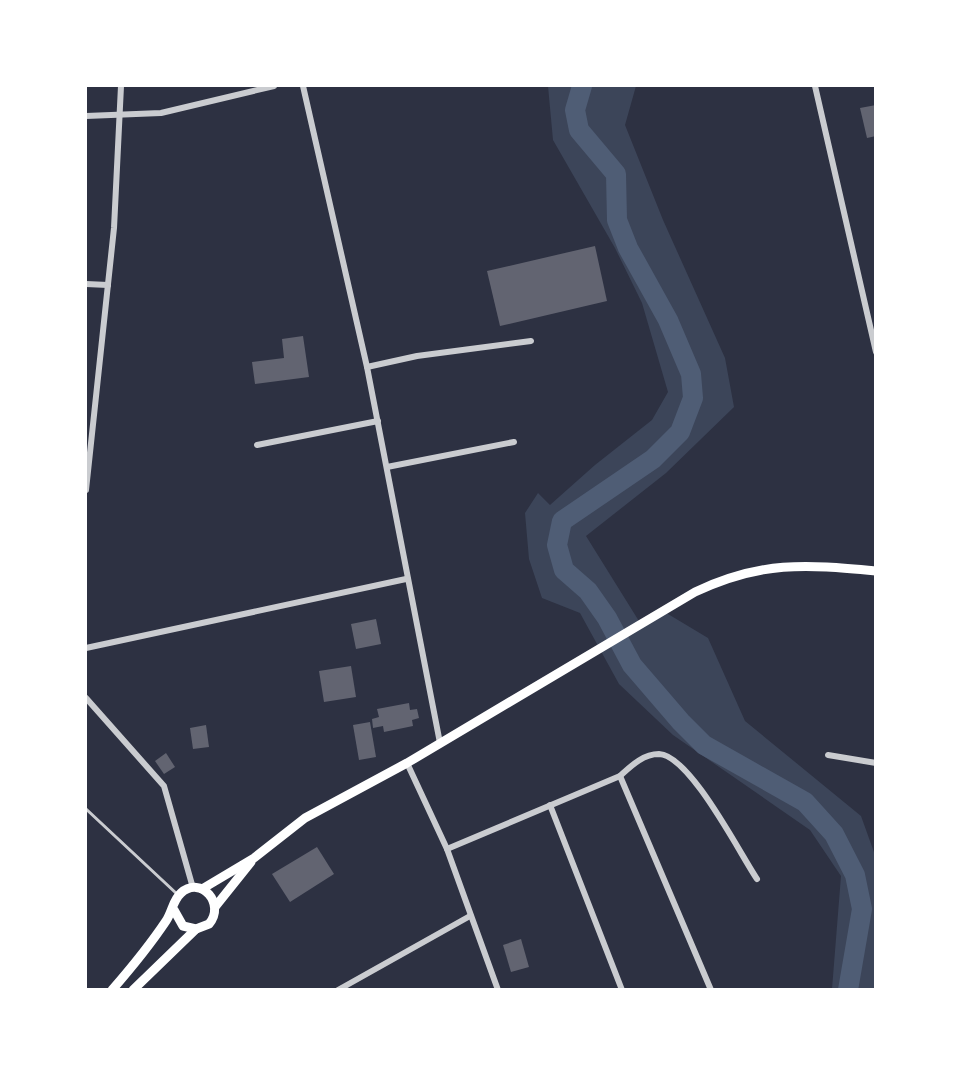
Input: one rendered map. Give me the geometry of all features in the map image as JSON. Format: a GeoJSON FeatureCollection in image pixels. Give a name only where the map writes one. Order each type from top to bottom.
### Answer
{"type":"FeatureCollection","features":[{"type":"Feature","properties":{"kind":"main road"},"geometry":{"type":"LineString","coordinates":[[112,990],[152,943],[174,910],[178,895],[197,888],[254,858],[305,818],[407,763],[695,592],[743,572],[795,565],[876,571]]}},
{"type":"Feature","properties":{"kind":"main road"},"geometry":{"type":"LineString","coordinates":[[133,990],[196,929],[212,920],[215,907],[254,858]]}},
{"type":"Feature","properties":{"kind":"main road"},"geometry":{"type":"LineString","coordinates":[[197,888],[210,894],[215,907]]}},
{"type":"Feature","properties":{"kind":"main road"},"geometry":{"type":"LineString","coordinates":[[174,910],[183,926],[196,929]]}},
{"type":"Feature","properties":{"kind":"street"},"geometry":{"type":"LineString","coordinates":[[86,490],[108,285],[121,116],[121,86]]}},
{"type":"Feature","properties":{"kind":"street"},"geometry":{"type":"LineString","coordinates":[[86,116],[161,113],[274,86]]}},
{"type":"Feature","properties":{"kind":"street"},"geometry":{"type":"LineString","coordinates":[[303,86],[367,367],[406,579],[440,742]]}},
{"type":"Feature","properties":{"kind":"street"},"geometry":{"type":"LineString","coordinates":[[815,86],[876,352]]}},
{"type":"Feature","properties":{"kind":"street"},"geometry":{"type":"LineString","coordinates":[[86,285],[108,285]]}},
{"type":"Feature","properties":{"kind":"street"},"geometry":{"type":"LineString","coordinates":[[367,367],[417,356],[531,341]]}},
{"type":"Feature","properties":{"kind":"street"},"geometry":{"type":"LineString","coordinates":[[257,445],[378,421]]}},
{"type":"Feature","properties":{"kind":"street"},"geometry":{"type":"LineString","coordinates":[[387,467],[514,442]]}},
{"type":"Feature","properties":{"kind":"street"},"geometry":{"type":"LineString","coordinates":[[86,648],[406,579]]}},
{"type":"Feature","properties":{"kind":"street"},"geometry":{"type":"LineString","coordinates":[[86,698],[164,786],[197,888]]}},
{"type":"Feature","properties":{"kind":"street"},"geometry":{"type":"LineString","coordinates":[[447,849],[620,776],[636,761],[661,754],[670,757],[700,787],[757,879]]}},
{"type":"Feature","properties":{"kind":"street"},"geometry":{"type":"LineString","coordinates":[[828,755],[876,763]]}},
{"type":"Feature","properties":{"kind":"street"},"geometry":{"type":"LineString","coordinates":[[407,763],[447,849],[498,990]]}},
{"type":"Feature","properties":{"kind":"street"},"geometry":{"type":"LineString","coordinates":[[620,776],[711,990]]}},
{"type":"Feature","properties":{"kind":"street"},"geometry":{"type":"LineString","coordinates":[[550,805],[622,990]]}},
{"type":"Feature","properties":{"kind":"street"},"geometry":{"type":"LineString","coordinates":[[338,990],[470,916]]}},
{"type":"Feature","properties":{"kind":"lane"},"geometry":{"type":"LineString","coordinates":[[86,809],[178,895]]}},
{"type":"Feature","properties":{"kind":"shaded area"},"geometry":{"type":"Polygon","coordinates":[[[548,86],[636,86],[625,125],[663,220],[725,358],[734,407],[666,473],[586,536],[642,626],[663,611],[708,638],[745,721],[861,816],[875,855],[875,989],[832,989],[841,876],[810,830],[673,735],[619,684],[580,613],[542,598],[529,559],[525,513],[538,493],[550,505],[595,465],[652,420],[668,392],[642,303],[615,248],[553,140],[548,86]]]}},
{"type":"Feature","properties":{"kind":"building"},"geometry":{"type":"Polygon","coordinates":[[[876,105],[876,136],[867,138],[860,108],[876,105]]]}},
{"type":"Feature","properties":{"kind":"building"},"geometry":{"type":"Polygon","coordinates":[[[595,246],[607,301],[500,326],[487,271],[595,246]]]}},
{"type":"Feature","properties":{"kind":"building"},"geometry":{"type":"Polygon","coordinates":[[[303,336],[309,377],[255,384],[252,362],[284,358],[282,339],[303,336]]]}},
{"type":"Feature","properties":{"kind":"building"},"geometry":{"type":"Polygon","coordinates":[[[376,619],[381,644],[356,649],[351,624],[376,619]]]}},
{"type":"Feature","properties":{"kind":"building"},"geometry":{"type":"Polygon","coordinates":[[[351,666],[356,697],[324,702],[319,671],[351,666]]]}},
{"type":"Feature","properties":{"kind":"building"},"geometry":{"type":"Polygon","coordinates":[[[409,703],[410,710],[417,709],[419,718],[412,720],[413,726],[384,732],[383,726],[373,728],[372,719],[379,717],[377,709],[409,703]]]}},
{"type":"Feature","properties":{"kind":"building"},"geometry":{"type":"Polygon","coordinates":[[[370,722],[376,757],[359,760],[353,725],[370,722]]]}},
{"type":"Feature","properties":{"kind":"building"},"geometry":{"type":"Polygon","coordinates":[[[206,725],[209,747],[193,749],[190,728],[206,725]]]}},
{"type":"Feature","properties":{"kind":"building"},"geometry":{"type":"Polygon","coordinates":[[[166,753],[175,767],[164,774],[155,761],[166,753]]]}},
{"type":"Feature","properties":{"kind":"building"},"geometry":{"type":"Polygon","coordinates":[[[317,847],[334,874],[290,902],[272,874],[317,847]]]}},
{"type":"Feature","properties":{"kind":"building"},"geometry":{"type":"Polygon","coordinates":[[[521,939],[529,967],[511,972],[503,945],[521,939]]]}},
{"type":"Feature","properties":{"kind":"waterway"},"geometry":{"type":"LineString","coordinates":[[582,86],[575,110],[579,130],[616,174],[617,220],[628,248],[668,320],[691,374],[693,398],[680,432],[653,459],[562,521],[557,545],[564,570],[588,591],[607,618],[632,665],[704,745],[805,802],[834,834],[855,875],[862,909],[848,990]]}}]}
